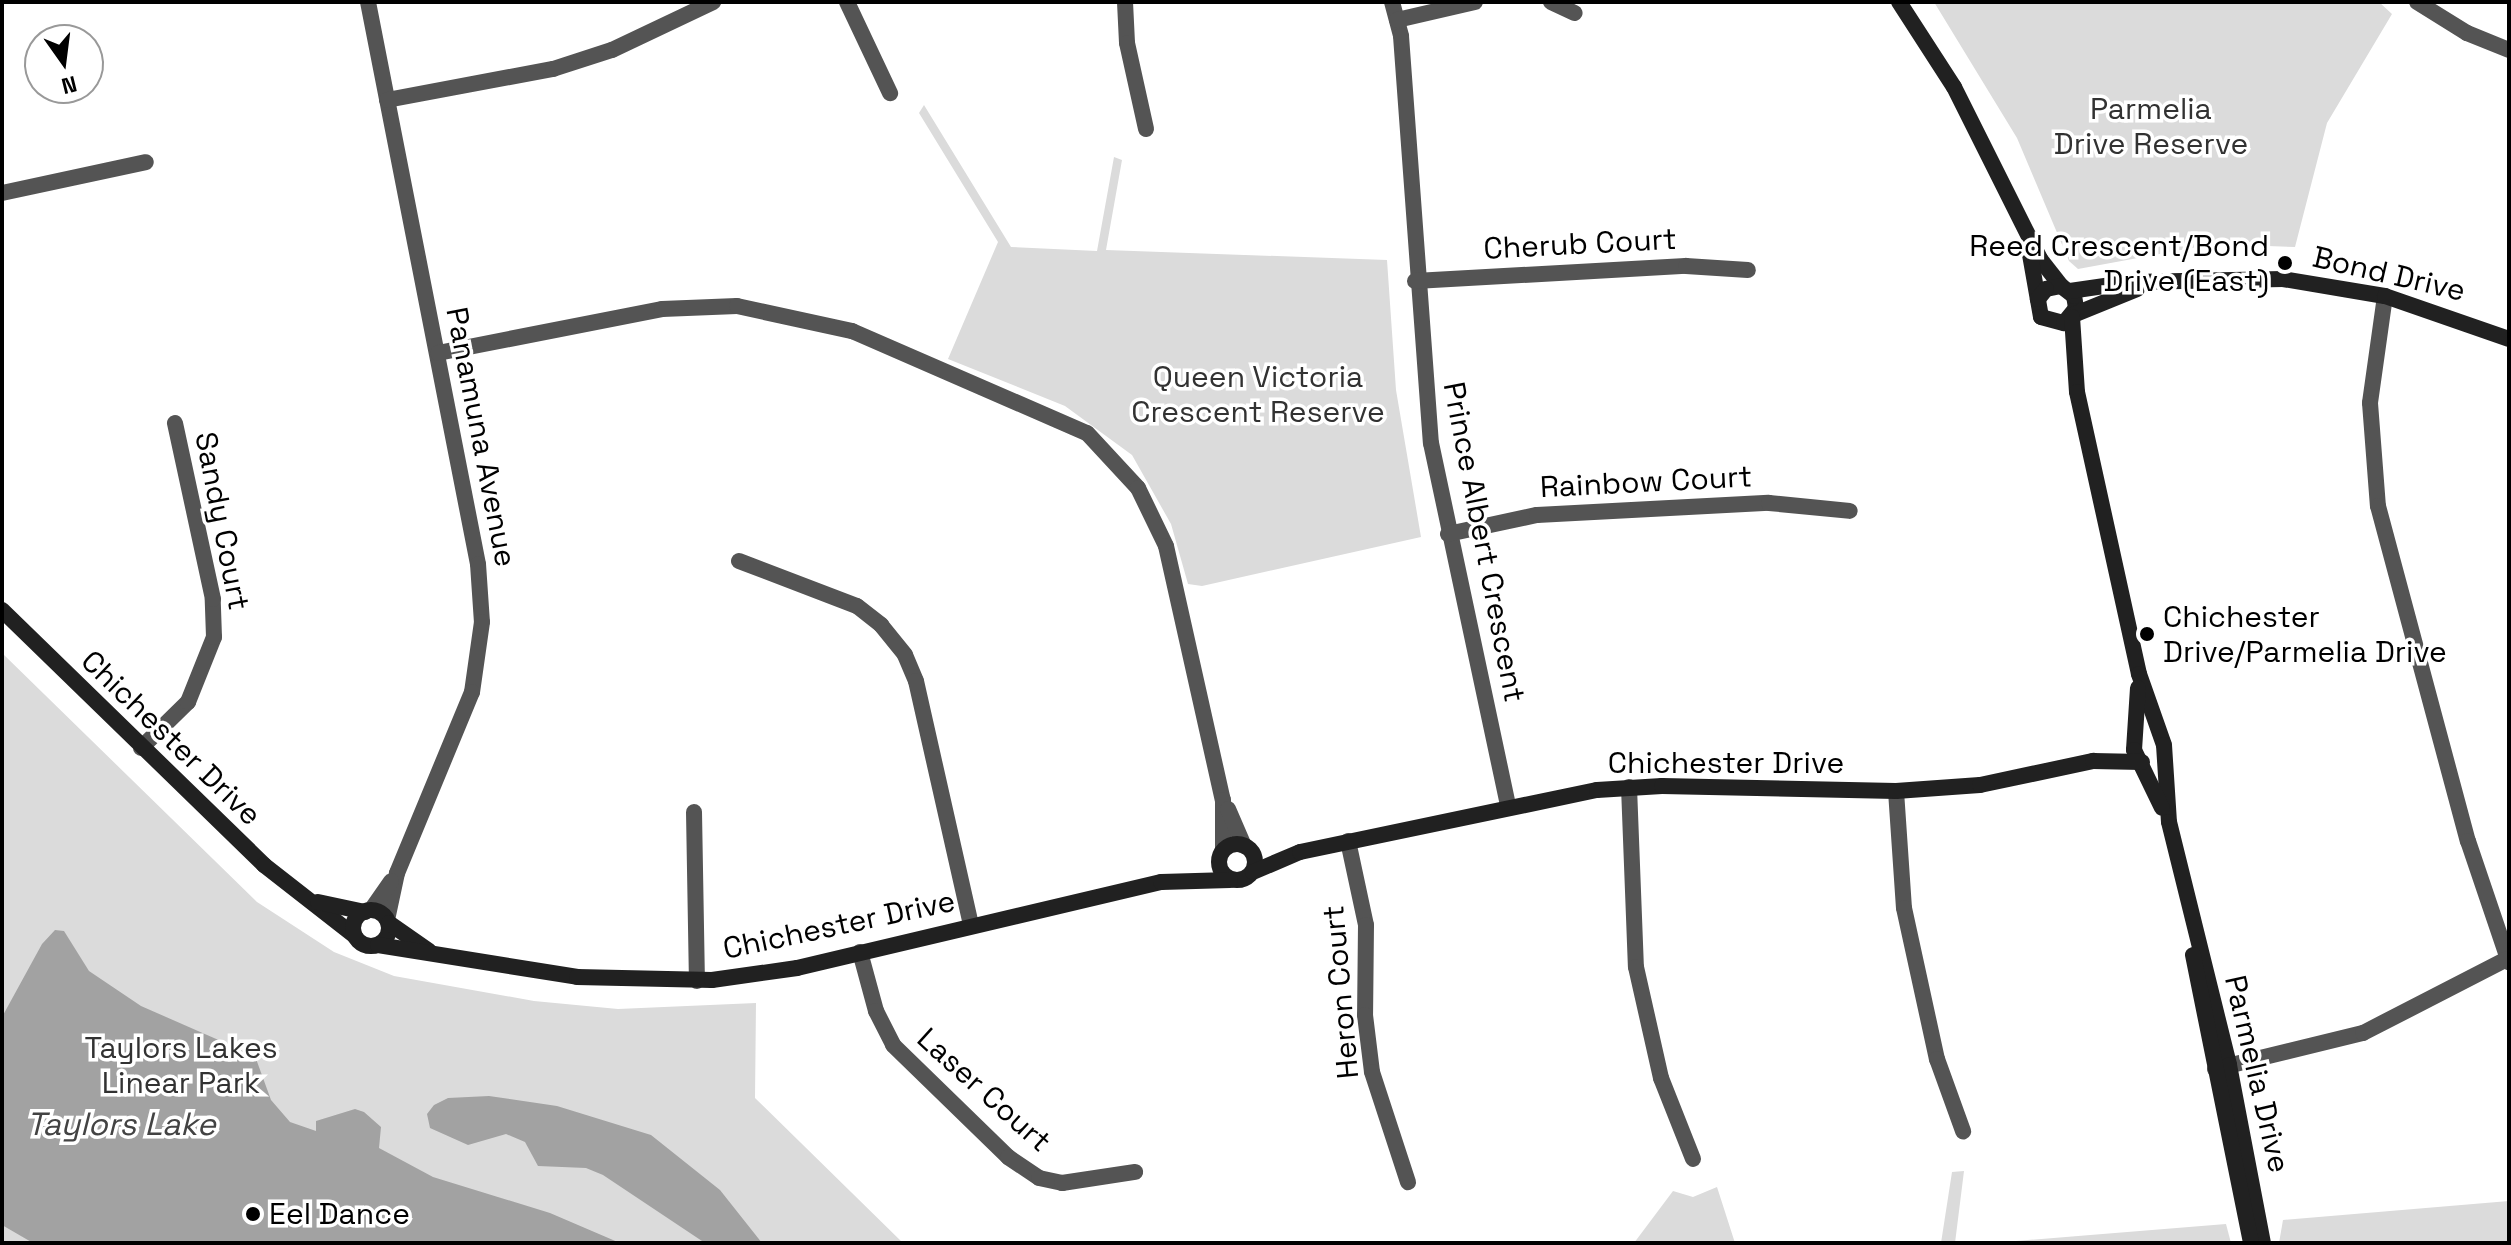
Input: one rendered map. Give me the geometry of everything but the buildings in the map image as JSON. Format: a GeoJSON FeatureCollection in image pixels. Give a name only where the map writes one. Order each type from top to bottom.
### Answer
{"type":"FeatureCollection","features":[{"type":"Feature","properties":{"kind":"street","name":"Panamuna Avenue"},"geometry":{"type":"LineString","coordinates":[[368,2],[478,564],[479,653],[472,692],[397,873],[388,922]]}},
{"type":"Feature","properties":{"kind":"street"},"geometry":{"type":"LineString","coordinates":[[387,100],[553,69],[612,50],[713,2]]}},
{"type":"Feature","properties":{"kind":"street"},"geometry":{"type":"LineString","coordinates":[[847,2],[890,93]]}},
{"type":"Feature","properties":{"kind":"street"},"geometry":{"type":"LineString","coordinates":[[1125,2],[1127,43],[1146,129]]}},
{"type":"Feature","properties":{"kind":"street","name":"Prince Albert Crescent"},"geometry":{"type":"LineString","coordinates":[[1392,2],[1397,20],[1415,281],[1431,443],[1508,805]]}},
{"type":"Feature","properties":{"kind":"street"},"geometry":{"type":"LineString","coordinates":[[1397,20],[1475,2]]}},
{"type":"Feature","properties":{"kind":"street"},"geometry":{"type":"LineString","coordinates":[[1551,2],[1575,13]]}},
{"type":"Feature","properties":{"kind":"street"},"geometry":{"type":"LineString","coordinates":[[1899,2],[1976,126],[2025,228],[2065,289],[2073,316],[2077,392]]}},
{"type":"Feature","properties":{"kind":"street"},"geometry":{"type":"LineString","coordinates":[[2428,5],[2509,50]]}},
{"type":"Feature","properties":{"kind":"street"},"geometry":{"type":"LineString","coordinates":[[2,193],[146,162]]}},
{"type":"Feature","properties":{"kind":"street"},"geometry":{"type":"LineString","coordinates":[[2025,228],[2038,311],[2051,324],[2077,392],[2139,674],[2164,755],[2153,763],[2143,763],[2134,750],[2139,674]]}},
{"type":"Feature","properties":{"kind":"street","name":"Cherub Court"},"geometry":{"type":"LineString","coordinates":[[1415,281],[1686,266],[1748,270]]}},
{"type":"Feature","properties":{"kind":"street","name":"Bond Drive"},"geometry":{"type":"LineString","coordinates":[[2065,289],[2252,277],[2385,296],[2509,339]]}},
{"type":"Feature","properties":{"kind":"street","name":"Bond Drive"},"geometry":{"type":"LineString","coordinates":[[2073,316],[2096,301],[2158,282]]}},
{"type":"Feature","properties":{"kind":"street"},"geometry":{"type":"LineString","coordinates":[[2038,299],[2046,289],[2065,289]]}},
{"type":"Feature","properties":{"kind":"street"},"geometry":{"type":"LineString","coordinates":[[2221,1067],[2363,1033],[2508,960],[2464,827],[2378,506],[2370,403],[2385,296]]}},
{"type":"Feature","properties":{"kind":"street"},"geometry":{"type":"LineString","coordinates":[[438,353],[662,309],[737,306],[852,331],[1066,420],[1125,470],[1159,525],[1223,800],[1245,846],[1254,856],[1253,872],[1242,880],[1230,880],[1219,867],[1223,800]]}},
{"type":"Feature","properties":{"kind":"street"},"geometry":{"type":"LineString","coordinates":[[2051,324],[2073,316]]}},
{"type":"Feature","properties":{"kind":"street","name":"Sandy Court"},"geometry":{"type":"LineString","coordinates":[[141,748],[188,702],[214,637],[213,599],[175,423]]}},
{"type":"Feature","properties":{"kind":"street","name":"Rainbow Court"},"geometry":{"type":"LineString","coordinates":[[1448,534],[1509,518],[1552,514],[1769,503],[1850,511]]}},
{"type":"Feature","properties":{"kind":"street"},"geometry":{"type":"LineString","coordinates":[[739,561],[857,606],[905,655],[916,681],[971,926]]}},
{"type":"Feature","properties":{"kind":"street","name":"Chichester Drive"},"geometry":{"type":"LineString","coordinates":[[2,610],[264,865],[355,936]]}},
{"type":"Feature","properties":{"kind":"street"},"geometry":{"type":"LineString","coordinates":[[2137,739],[2151,733],[2159,737]]}},
{"type":"Feature","properties":{"kind":"street","name":"Chichester Drive"},"geometry":{"type":"LineString","coordinates":[[2093,761],[2137,739]]}},
{"type":"Feature","properties":{"kind":"street","name":"Parmelia Drive"},"geometry":{"type":"LineString","coordinates":[[2164,755],[2169,822],[2221,1067],[2263,1243]]}},
{"type":"Feature","properties":{"kind":"street","name":"Chichester Drive"},"geometry":{"type":"LineString","coordinates":[[1253,872],[1315,848],[1508,805],[1629,787],[1896,791],[1980,785],[2093,761],[2143,763]]}},
{"type":"Feature","properties":{"kind":"street","name":"Parmelia Drive"},"geometry":{"type":"LineString","coordinates":[[2143,763],[2169,822]]}},
{"type":"Feature","properties":{"kind":"street"},"geometry":{"type":"LineString","coordinates":[[1629,787],[1636,967],[1661,1078],[1693,1159]]}},
{"type":"Feature","properties":{"kind":"street"},"geometry":{"type":"LineString","coordinates":[[1896,791],[1904,908],[1937,1059],[1963,1131]]}},
{"type":"Feature","properties":{"kind":"street"},"geometry":{"type":"LineString","coordinates":[[694,812],[697,981]]}},
{"type":"Feature","properties":{"kind":"street","name":"Heron Court"},"geometry":{"type":"LineString","coordinates":[[1348,841],[1366,925],[1365,1015],[1372,1072],[1408,1182]]}},
{"type":"Feature","properties":{"kind":"street"},"geometry":{"type":"LineString","coordinates":[[1222,853],[1245,846]]}},
{"type":"Feature","properties":{"kind":"street","name":"Chichester Drive"},"geometry":{"type":"LineString","coordinates":[[1245,846],[1315,848]]}},
{"type":"Feature","properties":{"kind":"street","name":"Chichester Drive"},"geometry":{"type":"LineString","coordinates":[[1161,882],[1222,853]]}},
{"type":"Feature","properties":{"kind":"street","name":"Panamuna Avenue"},"geometry":{"type":"LineString","coordinates":[[368,911],[397,873]]}},
{"type":"Feature","properties":{"kind":"street","name":"Chichester Drive"},"geometry":{"type":"LineString","coordinates":[[378,945],[577,977],[697,981],[797,968],[1161,882],[1230,880]]}},
{"type":"Feature","properties":{"kind":"street","name":"Chichester Drive"},"geometry":{"type":"LineString","coordinates":[[308,899],[368,911]]}},
{"type":"Feature","properties":{"kind":"street"},"geometry":{"type":"LineString","coordinates":[[368,911],[388,922],[389,933],[378,945],[362,944],[355,936],[355,922],[368,911]]}},
{"type":"Feature","properties":{"kind":"street","name":"Chichester Drive"},"geometry":{"type":"LineString","coordinates":[[388,922],[430,952]]}},
{"type":"Feature","properties":{"kind":"street","name":"Laser Court"},"geometry":{"type":"LineString","coordinates":[[860,952],[876,1011],[893,1045],[1008,1157],[1039,1178],[1062,1183],[1135,1172]]}},
{"type":"Feature","properties":{"kind":"street","name":"Parmelia Drive"},"geometry":{"type":"LineString","coordinates":[[2221,1067],[2251,1243]]}},
{"type":"Feature","properties":{"kind":"green space","name":"Parmelia Drive Reserve"},"geometry":{"type":"Polygon","coordinates":[[[1934,2],[2379,2],[2392,14],[2327,123],[2295,247],[2214,244],[2078,269],[2069,261],[2017,138],[1934,2]]]}},
{"type":"Feature","properties":{"kind":"green space","name":"Queen Victoria Crescent Reserve"},"geometry":{"type":"Polygon","coordinates":[[[924,105],[1011,247],[1097,251],[1114,157],[1122,160],[1106,250],[1387,260],[1396,390],[1421,537],[1202,586],[1188,584],[1171,524],[1132,455],[1065,406],[948,359],[998,242],[919,113],[924,105]]]}},
{"type":"Feature","properties":{"kind":"green space","name":"Taylors Lakes Linear Park"},"geometry":{"type":"Polygon","coordinates":[[[2,653],[257,902],[334,952],[394,976],[534,1001],[618,1009],[756,1003],[755,1098],[903,1243],[2,1243],[2,653]]]}},
{"type":"Feature","properties":{"kind":"green space"},"geometry":{"type":"Polygon","coordinates":[[[1964,1171],[1955,1243],[1941,1243],[1952,1172],[1964,1171]]]}},
{"type":"Feature","properties":{"kind":"green space"},"geometry":{"type":"Polygon","coordinates":[[[1717,1187],[1735,1243],[1634,1243],[1673,1191],[1693,1197],[1717,1187]]]}},
{"type":"Feature","properties":{"kind":"green space"},"geometry":{"type":"Polygon","coordinates":[[[2509,1201],[2509,1243],[2279,1243],[2283,1220],[2509,1201]]]}},
{"type":"Feature","properties":{"kind":"green space"},"geometry":{"type":"Polygon","coordinates":[[[2226,1224],[2231,1243],[1991,1243],[2226,1224]]]}},
{"type":"Feature","properties":{"kind":"water","name":"Taylors Lake"},"geometry":{"type":"Polygon","coordinates":[[[55,930],[64,931],[89,971],[141,1006],[255,1056],[271,1100],[290,1122],[316,1131],[316,1121],[355,1109],[364,1112],[381,1127],[379,1148],[433,1177],[550,1213],[620,1243],[33,1243],[2,1225],[2,1017],[42,944],[55,930]]]}},
{"type":"Feature","properties":{"kind":"water"},"geometry":{"type":"Polygon","coordinates":[[[489,1096],[557,1106],[651,1135],[720,1190],[762,1243],[705,1243],[603,1175],[586,1168],[538,1166],[525,1142],[506,1134],[468,1145],[430,1128],[427,1114],[434,1105],[448,1098],[489,1096]]]}},
{"type":"Feature","properties":{"kind":"place","name":"Reed Crescent/Bond Drive (East)"},"geometry":{"type":"Point","coordinates":[2285,263]}},
{"type":"Feature","properties":{"kind":"place","name":"Chichester Drive/Parmelia Drive"},"geometry":{"type":"Point","coordinates":[2147,634]}},
{"type":"Feature","properties":{"kind":"place","name":"Eel Dance"},"geometry":{"type":"Point","coordinates":[253,1214]}}]}
